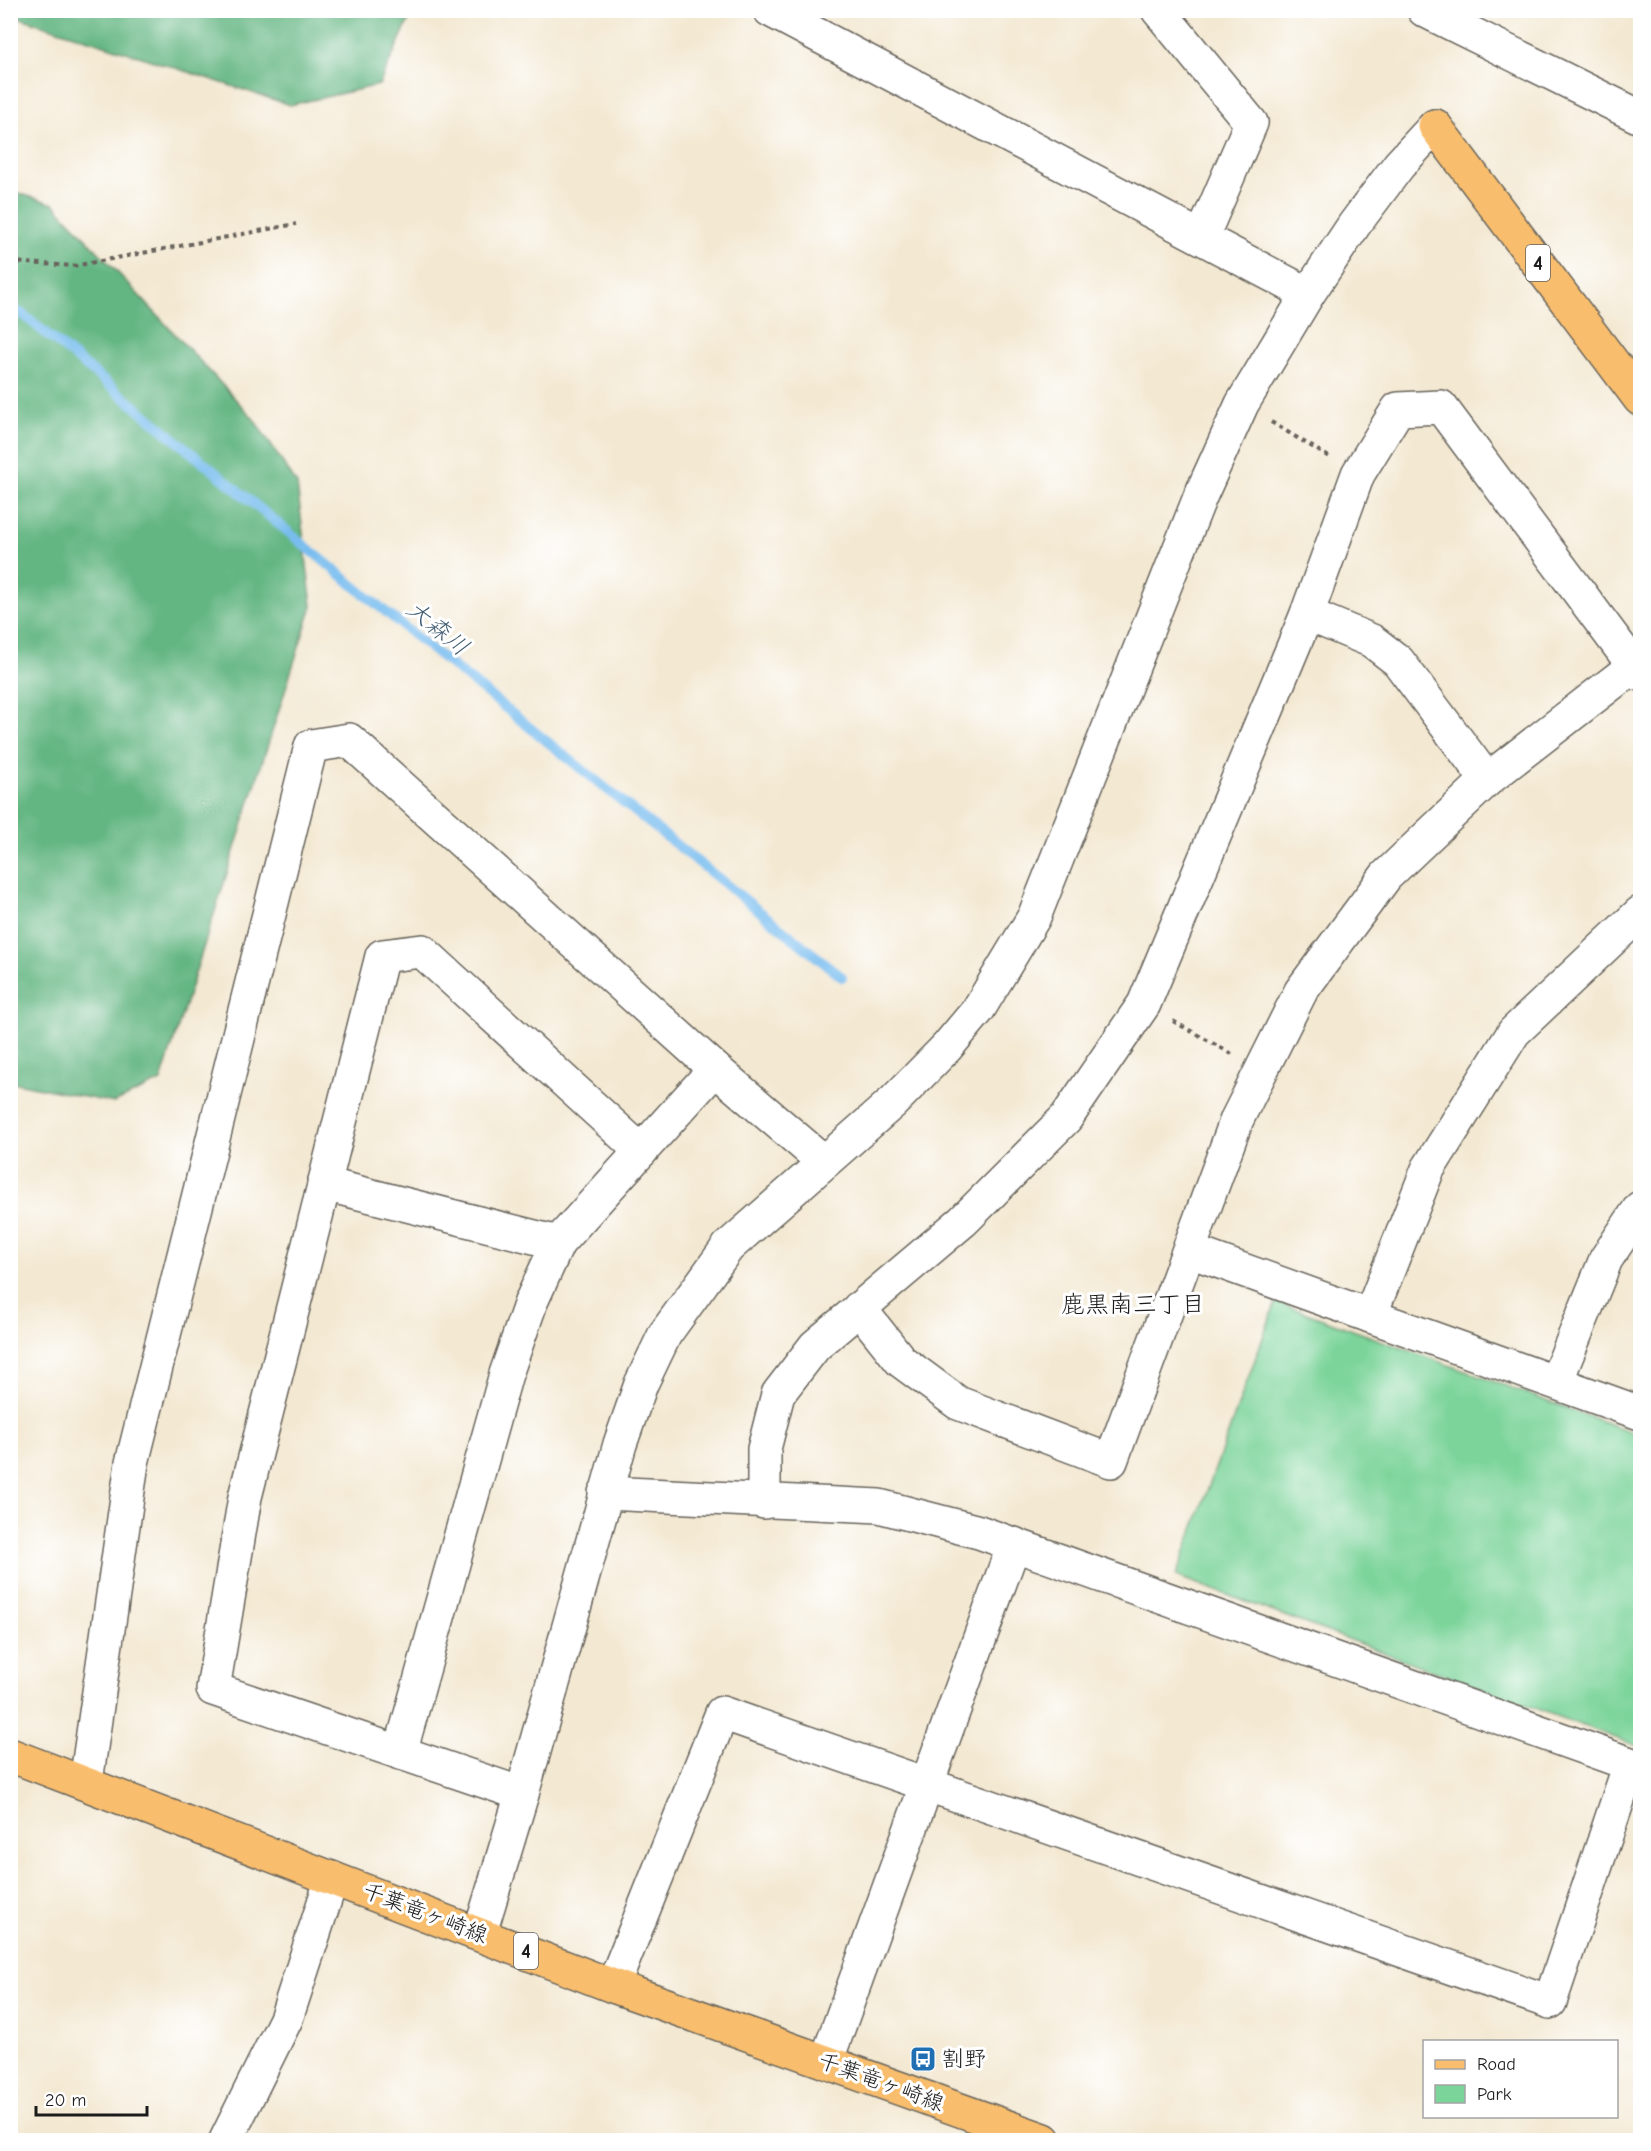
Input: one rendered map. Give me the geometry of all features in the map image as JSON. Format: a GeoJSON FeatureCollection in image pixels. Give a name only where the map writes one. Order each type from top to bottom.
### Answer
{"type":"FeatureCollection","features":[{"type":"Feature","properties":{"kind":"main road","name":"4"},"geometry":{"type":"LineString","coordinates":[[1435,126],[1641,399]]}},
{"type":"Feature","properties":{"kind":"main road","name":"千葉竜ヶ崎線"},"geometry":{"type":"LineString","coordinates":[[10,1755],[86,1782],[613,1986],[1044,2140]]}},
{"type":"Feature","properties":{"kind":"street"},"geometry":{"type":"LineString","coordinates":[[770,10],[1308,294]]}},
{"type":"Feature","properties":{"kind":"street"},"geometry":{"type":"LineString","coordinates":[[1158,10],[1251,123],[1202,237]]}},
{"type":"Feature","properties":{"kind":"street"},"geometry":{"type":"LineString","coordinates":[[1424,10],[1641,117]]}},
{"type":"Feature","properties":{"kind":"street"},"geometry":{"type":"LineString","coordinates":[[480,1934],[522,1794],[605,1493],[641,1384],[665,1334],[728,1247],[893,1102],[947,1047],[978,1010],[1034,917],[1200,497],[1242,404],[1308,294],[1399,165],[1435,126]]}},
{"type":"Feature","properties":{"kind":"street"},"geometry":{"type":"LineString","coordinates":[[764,1502],[764,1449],[778,1394],[815,1346],[859,1308],[963,1221],[1066,1118],[1144,1004],[1308,614],[1358,474],[1398,409],[1441,407],[1637,670],[1487,780],[1386,876],[1301,991],[1237,1119],[1111,1461],[958,1402],[901,1361],[859,1308]]}},
{"type":"Feature","properties":{"kind":"street"},"geometry":{"type":"LineString","coordinates":[[1308,614],[1372,641],[1398,661],[1487,780]]}},
{"type":"Feature","properties":{"kind":"street"},"geometry":{"type":"LineString","coordinates":[[86,1782],[132,1463],[311,746],[349,740],[715,1070],[824,1162]]}},
{"type":"Feature","properties":{"kind":"street"},"geometry":{"type":"LineString","coordinates":[[1370,1316],[1428,1169],[1514,1032],[1641,913]]}},
{"type":"Feature","properties":{"kind":"street"},"geometry":{"type":"LineString","coordinates":[[522,1794],[213,1689],[245,1497],[382,956],[422,951],[641,1151]]}},
{"type":"Feature","properties":{"kind":"street"},"geometry":{"type":"LineString","coordinates":[[400,1753],[506,1374],[531,1302],[558,1243],[715,1070]]}},
{"type":"Feature","properties":{"kind":"street"},"geometry":{"type":"LineString","coordinates":[[324,1184],[558,1243]]}},
{"type":"Feature","properties":{"kind":"street"},"geometry":{"type":"LineString","coordinates":[[1556,1382],[1606,1259],[1641,1208]]}},
{"type":"Feature","properties":{"kind":"street"},"geometry":{"type":"LineString","coordinates":[[1190,1251],[1641,1413]]}},
{"type":"Feature","properties":{"kind":"street"},"geometry":{"type":"LineString","coordinates":[[605,1493],[879,1506],[979,1532],[1630,1764],[1550,2002],[722,1713],[613,1986]]}},
{"type":"Feature","properties":{"kind":"street"},"geometry":{"type":"LineString","coordinates":[[826,2062],[1014,1544]]}},
{"type":"Feature","properties":{"kind":"street"},"geometry":{"type":"LineString","coordinates":[[226,2140],[286,2019],[332,1878]]}},
{"type":"Feature","properties":{"kind":"path"},"geometry":{"type":"LineString","coordinates":[[10,262],[74,266],[296,224]]}},
{"type":"Feature","properties":{"kind":"path"},"geometry":{"type":"LineString","coordinates":[[1242,404],[1358,474]]}},
{"type":"Feature","properties":{"kind":"path"},"geometry":{"type":"LineString","coordinates":[[1144,1004],[1262,1070]]}},
{"type":"Feature","properties":{"kind":"green space"},"geometry":{"type":"Polygon","coordinates":[[[11,10],[413,11],[379,85],[290,105],[11,15],[11,10]]]}},
{"type":"Feature","properties":{"kind":"green space"},"geometry":{"type":"Polygon","coordinates":[[[11,191],[54,204],[253,418],[297,484],[312,606],[161,1081],[114,1103],[11,1082],[11,191]]]}},
{"type":"Feature","properties":{"kind":"green space"},"geometry":{"type":"Polygon","coordinates":[[[1276,1302],[1640,1435],[1640,1747],[1176,1576],[1276,1302]]]}},
{"type":"Feature","properties":{"kind":"waterway","name":"大森川"},"geometry":{"type":"LineString","coordinates":[[10,310],[21,313],[425,644],[842,977]]}},
{"type":"Feature","properties":{"kind":"place","name":"割野"},"geometry":{"type":"Point","coordinates":[923,2059]}},
{"type":"Feature","properties":{"kind":"district","name":"鹿黒南三丁目"},"geometry":{"type":"Point","coordinates":[1133,1304]}}]}
